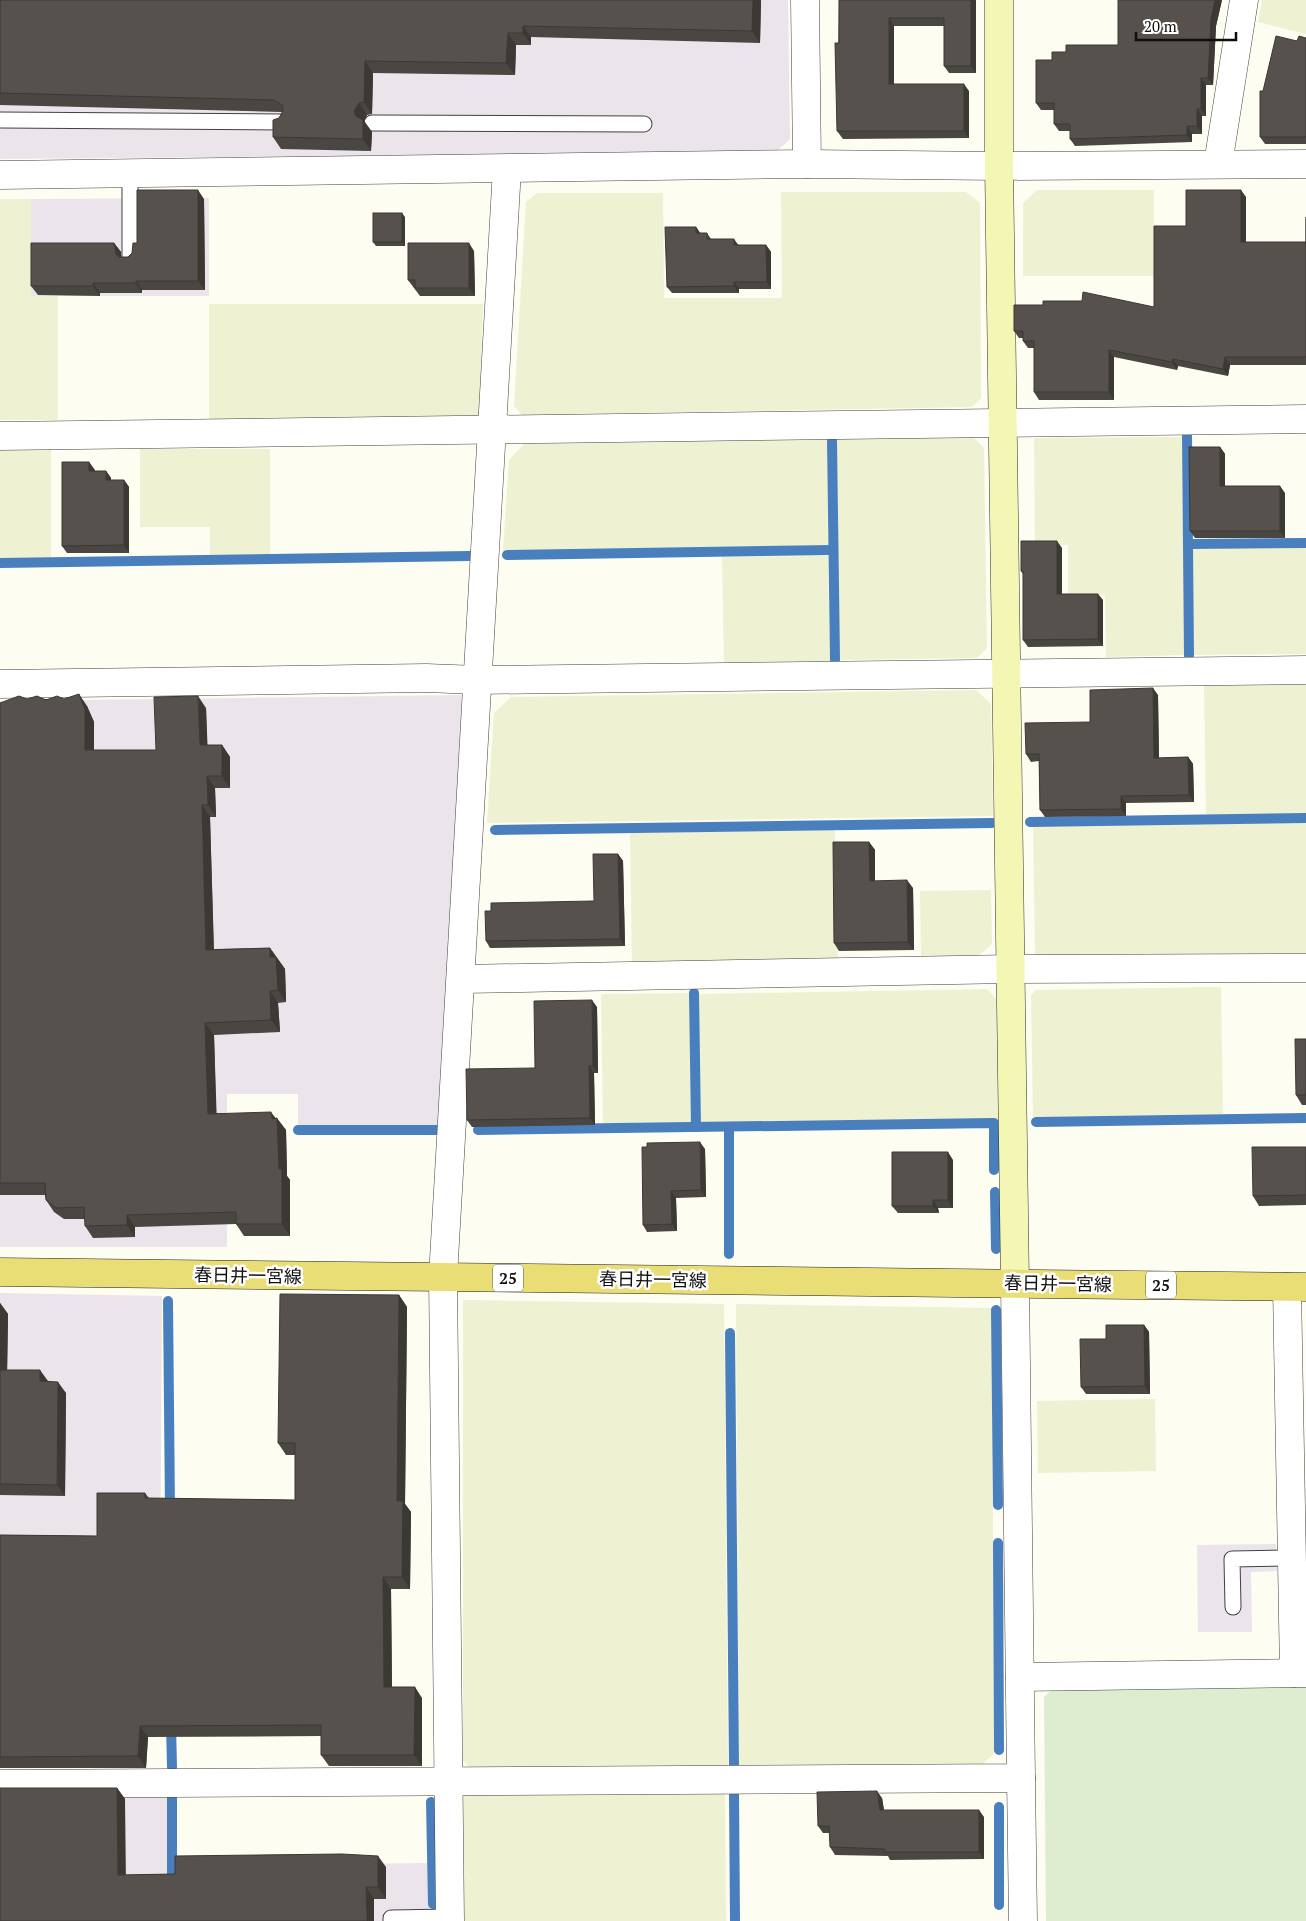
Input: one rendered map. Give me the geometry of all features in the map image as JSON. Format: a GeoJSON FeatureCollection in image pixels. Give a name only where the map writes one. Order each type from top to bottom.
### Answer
{"type":"FeatureCollection","features":[{"type":"Feature","properties":{"kind":"main road","name":"春日井一宮線"},"geometry":{"type":"LineString","coordinates":[[0,1272],[1297,1287]]}},
{"type":"Feature","properties":{"kind":"street"},"geometry":{"type":"LineString","coordinates":[[805,0],[807,164]]}},
{"type":"Feature","properties":{"kind":"street"},"geometry":{"type":"LineString","coordinates":[[999,0],[999,166],[1016,1283],[1023,1921]]}},
{"type":"Feature","properties":{"kind":"street"},"geometry":{"type":"LineString","coordinates":[[1218,164],[1244,0]]}},
{"type":"Feature","properties":{"kind":"street"},"geometry":{"type":"LineString","coordinates":[[0,175],[807,164],[999,166],[1306,164]]}},
{"type":"Feature","properties":{"kind":"street"},"geometry":{"type":"LineString","coordinates":[[450,1919],[444,1277],[507,169]]}},
{"type":"Feature","properties":{"kind":"street"},"geometry":{"type":"LineString","coordinates":[[0,436],[1306,419]]}},
{"type":"Feature","properties":{"kind":"street"},"geometry":{"type":"LineString","coordinates":[[0,684],[1306,670]]}},
{"type":"Feature","properties":{"kind":"street"},"geometry":{"type":"LineString","coordinates":[[462,979],[1011,969],[1306,968]]}},
{"type":"Feature","properties":{"kind":"street"},"geometry":{"type":"LineString","coordinates":[[1020,1677],[1300,1673],[1297,1568],[1297,1287]]}},
{"type":"Feature","properties":{"kind":"street"},"geometry":{"type":"LineString","coordinates":[[0,1784],[1021,1778]]}},
{"type":"Feature","properties":{"kind":"lane"},"geometry":{"type":"LineString","coordinates":[[0,120],[282,122]]}},
{"type":"Feature","properties":{"kind":"lane"},"geometry":{"type":"LineString","coordinates":[[372,123],[644,124]]}},
{"type":"Feature","properties":{"kind":"lane"},"geometry":{"type":"LineString","coordinates":[[130,174],[130,258]]}},
{"type":"Feature","properties":{"kind":"lane"},"geometry":{"type":"LineString","coordinates":[[1233,1606],[1232,1559],[1297,1568]]}},
{"type":"Feature","properties":{"kind":"lane"},"geometry":{"type":"LineString","coordinates":[[391,1921],[391,1918],[450,1919]]}},
{"type":"Feature","properties":{"kind":"shaded area"},"geometry":{"type":"Polygon","coordinates":[[[0,0],[788,0],[790,139],[776,152],[0,159],[0,0]]]}},
{"type":"Feature","properties":{"kind":"shaded area"},"geometry":{"type":"Polygon","coordinates":[[[209,198],[209,296],[31,296],[31,199],[209,198]]]}},
{"type":"Feature","properties":{"kind":"shaded area"},"geometry":{"type":"Polygon","coordinates":[[[463,695],[438,1128],[298,1129],[298,1094],[227,1094],[227,1247],[0,1247],[0,701],[463,695]]]}},
{"type":"Feature","properties":{"kind":"shaded area"},"geometry":{"type":"Polygon","coordinates":[[[0,1293],[162,1296],[160,1600],[0,1599],[0,1293]]]}},
{"type":"Feature","properties":{"kind":"shaded area"},"geometry":{"type":"Polygon","coordinates":[[[1276,1544],[1277,1571],[1251,1572],[1252,1632],[1198,1632],[1197,1545],[1276,1544]]]}},
{"type":"Feature","properties":{"kind":"shaded area"},"geometry":{"type":"Polygon","coordinates":[[[167,1794],[168,1921],[0,1795],[167,1794]]]}},
{"type":"Feature","properties":{"kind":"shaded area"},"geometry":{"type":"Polygon","coordinates":[[[429,1863],[430,1921],[179,1921],[178,1866],[429,1863]]]}},
{"type":"Feature","properties":{"kind":"green space"},"geometry":{"type":"Polygon","coordinates":[[[1262,0],[1306,0],[1306,34],[1258,22],[1262,0]]]}},
{"type":"Feature","properties":{"kind":"green space"},"geometry":{"type":"Polygon","coordinates":[[[1037,190],[1154,190],[1154,276],[1023,276],[1023,203],[1037,190]]]}},
{"type":"Feature","properties":{"kind":"green space"},"geometry":{"type":"Polygon","coordinates":[[[781,192],[966,192],[980,203],[981,398],[972,407],[522,415],[514,406],[526,202],[537,193],[663,193],[664,298],[782,298],[781,192]]]}},
{"type":"Feature","properties":{"kind":"green space"},"geometry":{"type":"Polygon","coordinates":[[[0,199],[31,199],[31,296],[58,296],[58,420],[0,420],[0,199]]]}},
{"type":"Feature","properties":{"kind":"green space"},"geometry":{"type":"Polygon","coordinates":[[[209,304],[483,304],[479,418],[209,420],[209,304]]]}},
{"type":"Feature","properties":{"kind":"green space"},"geometry":{"type":"Polygon","coordinates":[[[973,437],[984,448],[987,648],[977,658],[839,660],[836,439],[973,437]]]}},
{"type":"Feature","properties":{"kind":"green space"},"geometry":{"type":"Polygon","coordinates":[[[1183,437],[1185,655],[1106,657],[1105,595],[1068,595],[1068,545],[1035,545],[1034,438],[1183,437]]]}},
{"type":"Feature","properties":{"kind":"green space"},"geometry":{"type":"Polygon","coordinates":[[[827,439],[828,546],[503,551],[509,460],[524,444],[827,439]]]}},
{"type":"Feature","properties":{"kind":"green space"},"geometry":{"type":"Polygon","coordinates":[[[140,449],[270,449],[270,555],[210,555],[210,527],[140,527],[140,449]]]}},
{"type":"Feature","properties":{"kind":"green space"},"geometry":{"type":"Polygon","coordinates":[[[0,450],[51,450],[51,559],[0,559],[0,450]]]}},
{"type":"Feature","properties":{"kind":"green space"},"geometry":{"type":"Polygon","coordinates":[[[1306,545],[1306,654],[1193,655],[1192,546],[1306,545]]]}},
{"type":"Feature","properties":{"kind":"green space"},"geometry":{"type":"Polygon","coordinates":[[[828,556],[830,661],[724,663],[722,557],[828,556]]]}},
{"type":"Feature","properties":{"kind":"green space"},"geometry":{"type":"Polygon","coordinates":[[[1306,683],[1306,814],[1206,816],[1204,685],[1306,683]]]}},
{"type":"Feature","properties":{"kind":"green space"},"geometry":{"type":"Polygon","coordinates":[[[976,690],[991,704],[993,816],[487,823],[494,713],[511,697],[976,690]]]}},
{"type":"Feature","properties":{"kind":"green space"},"geometry":{"type":"Polygon","coordinates":[[[1306,821],[1306,957],[1042,961],[1035,954],[1033,825],[1306,821]]]}},
{"type":"Feature","properties":{"kind":"green space"},"geometry":{"type":"Polygon","coordinates":[[[835,830],[838,962],[632,965],[630,833],[835,830]]]}},
{"type":"Feature","properties":{"kind":"green space"},"geometry":{"type":"Polygon","coordinates":[[[991,890],[992,944],[978,956],[921,956],[920,891],[991,890]]]}},
{"type":"Feature","properties":{"kind":"green space"},"geometry":{"type":"Polygon","coordinates":[[[1221,987],[1223,1114],[1033,1117],[1031,995],[1036,990],[1221,987]]]}},
{"type":"Feature","properties":{"kind":"green space"},"geometry":{"type":"Polygon","coordinates":[[[987,989],[997,1000],[999,1119],[699,1123],[697,994],[987,989]]]}},
{"type":"Feature","properties":{"kind":"green space"},"geometry":{"type":"Polygon","coordinates":[[[691,993],[693,1124],[603,1125],[601,994],[691,993]]]}},
{"type":"Feature","properties":{"kind":"green space"},"geometry":{"type":"Polygon","coordinates":[[[463,1300],[724,1304],[728,1767],[472,1770],[463,1761],[463,1300]]]}},
{"type":"Feature","properties":{"kind":"green space"},"geometry":{"type":"Polygon","coordinates":[[[736,1304],[992,1308],[994,1754],[981,1765],[739,1767],[736,1304]]]}},
{"type":"Feature","properties":{"kind":"green space"},"geometry":{"type":"Polygon","coordinates":[[[1155,1399],[1156,1471],[1038,1473],[1037,1401],[1155,1399]]]}},
{"type":"Feature","properties":{"kind":"green space"},"geometry":{"type":"Polygon","coordinates":[[[1306,1684],[1306,1921],[1046,1921],[1044,1697],[1054,1688],[1306,1684]]]}},
{"type":"Feature","properties":{"kind":"green space"},"geometry":{"type":"Polygon","coordinates":[[[725,1793],[726,1921],[464,1921],[463,1798],[467,1794],[725,1793]]]}},
{"type":"Feature","properties":{"kind":"building"},"geometry":{"type":"Polygon","coordinates":[[[0,0],[753,0],[752,31],[523,26],[523,33],[508,33],[506,63],[365,61],[364,102],[359,103],[354,111],[356,116],[363,120],[363,139],[273,137],[273,120],[279,118],[283,111],[282,105],[274,100],[0,93],[0,0]]]}},
{"type":"Feature","properties":{"kind":"building"},"geometry":{"type":"Polygon","coordinates":[[[839,0],[971,0],[971,66],[944,66],[944,18],[889,18],[889,84],[964,84],[964,131],[837,131],[835,43],[839,43],[839,0]]]}},
{"type":"Feature","properties":{"kind":"building"},"geometry":{"type":"Polygon","coordinates":[[[1118,0],[1215,0],[1211,19],[1208,78],[1201,78],[1201,109],[1197,109],[1197,126],[1187,126],[1187,135],[1070,139],[1070,124],[1054,124],[1054,103],[1036,103],[1036,60],[1052,60],[1052,52],[1066,52],[1066,45],[1118,45],[1118,0]]]}},
{"type":"Feature","properties":{"kind":"building"},"geometry":{"type":"Polygon","coordinates":[[[1276,36],[1297,41],[1299,36],[1306,38],[1306,137],[1260,137],[1260,91],[1263,91],[1276,36]]]}},
{"type":"Feature","properties":{"kind":"building"},"geometry":{"type":"Polygon","coordinates":[[[137,190],[198,190],[198,281],[93,283],[93,286],[31,286],[31,243],[114,243],[116,254],[119,257],[128,257],[132,253],[133,243],[137,243],[137,190]]]}},
{"type":"Feature","properties":{"kind":"building"},"geometry":{"type":"Polygon","coordinates":[[[1186,190],[1241,190],[1241,242],[1306,242],[1306,357],[1225,357],[1223,369],[1173,359],[1172,362],[1109,350],[1109,392],[1034,392],[1034,341],[1023,341],[1023,331],[1014,331],[1014,305],[1043,305],[1043,301],[1082,301],[1083,292],[1154,307],[1154,226],[1186,226],[1186,190]]]}},
{"type":"Feature","properties":{"kind":"building"},"geometry":{"type":"Polygon","coordinates":[[[373,213],[402,213],[402,242],[373,242],[373,213]]]}},
{"type":"Feature","properties":{"kind":"building"},"geometry":{"type":"Polygon","coordinates":[[[665,227],[696,227],[696,233],[707,233],[707,239],[734,239],[734,245],[766,245],[767,282],[734,282],[734,286],[667,287],[665,227]]]}},
{"type":"Feature","properties":{"kind":"building"},"geometry":{"type":"Polygon","coordinates":[[[408,243],[469,243],[469,288],[415,288],[415,280],[408,280],[408,243]]]}},
{"type":"Feature","properties":{"kind":"building"},"geometry":{"type":"Polygon","coordinates":[[[1189,447],[1220,447],[1220,486],[1280,486],[1280,531],[1190,531],[1189,447]]]}},
{"type":"Feature","properties":{"kind":"building"},"geometry":{"type":"Polygon","coordinates":[[[62,462],[89,462],[89,471],[106,471],[106,480],[124,480],[124,545],[62,546],[62,462]]]}},
{"type":"Feature","properties":{"kind":"building"},"geometry":{"type":"Polygon","coordinates":[[[1021,541],[1057,541],[1057,594],[1098,594],[1098,639],[1023,640],[1021,541]]]}},
{"type":"Feature","properties":{"kind":"building"},"geometry":{"type":"Polygon","coordinates":[[[1153,688],[1154,758],[1188,757],[1189,795],[1121,796],[1121,809],[1040,810],[1039,754],[1026,754],[1025,723],[1090,722],[1090,690],[1153,688]]]}},
{"type":"Feature","properties":{"kind":"building"},"geometry":{"type":"Polygon","coordinates":[[[79,694],[85,710],[85,750],[156,750],[154,697],[198,696],[200,745],[222,745],[222,776],[207,776],[208,805],[202,805],[206,950],[270,948],[270,957],[276,957],[278,990],[270,991],[271,1020],[205,1023],[208,1114],[271,1112],[272,1119],[277,1118],[279,1169],[282,1169],[282,1224],[236,1224],[236,1212],[127,1215],[127,1225],[85,1226],[84,1207],[56,1208],[46,1200],[45,1183],[0,1183],[0,703],[19,696],[27,699],[37,696],[46,700],[57,696],[64,699],[79,694]]]}},
{"type":"Feature","properties":{"kind":"building"},"geometry":{"type":"Polygon","coordinates":[[[833,842],[869,842],[870,881],[907,880],[908,942],[834,943],[833,842]]]}},
{"type":"Feature","properties":{"kind":"building"},"geometry":{"type":"Polygon","coordinates":[[[593,854],[618,854],[620,939],[486,941],[485,911],[491,911],[491,903],[594,901],[593,854]]]}},
{"type":"Feature","properties":{"kind":"building"},"geometry":{"type":"Polygon","coordinates":[[[592,1000],[593,1066],[589,1066],[590,1118],[467,1120],[466,1069],[535,1068],[534,1001],[592,1000]]]}},
{"type":"Feature","properties":{"kind":"building"},"geometry":{"type":"Polygon","coordinates":[[[1295,1039],[1306,1039],[1306,1095],[1296,1095],[1295,1039]]]}},
{"type":"Feature","properties":{"kind":"building"},"geometry":{"type":"Polygon","coordinates":[[[700,1142],[701,1190],[671,1191],[672,1224],[643,1225],[642,1147],[647,1147],[647,1143],[700,1142]]]}},
{"type":"Feature","properties":{"kind":"building"},"geometry":{"type":"Polygon","coordinates":[[[1252,1147],[1306,1147],[1306,1195],[1253,1196],[1252,1147]]]}},
{"type":"Feature","properties":{"kind":"building"},"geometry":{"type":"Polygon","coordinates":[[[892,1152],[948,1152],[948,1200],[933,1200],[933,1206],[892,1206],[892,1152]]]}},
{"type":"Feature","properties":{"kind":"building"},"geometry":{"type":"Polygon","coordinates":[[[280,1294],[399,1295],[397,1501],[403,1501],[402,1577],[383,1577],[384,1687],[415,1687],[414,1755],[321,1755],[321,1725],[140,1726],[138,1756],[0,1757],[0,1535],[97,1536],[97,1493],[145,1493],[145,1498],[295,1500],[295,1443],[278,1443],[280,1294]]]}},
{"type":"Feature","properties":{"kind":"building"},"geometry":{"type":"Polygon","coordinates":[[[1106,1325],[1144,1325],[1145,1386],[1081,1387],[1080,1339],[1106,1339],[1106,1325]]]}},
{"type":"Feature","properties":{"kind":"building"},"geometry":{"type":"Polygon","coordinates":[[[0,1370],[40,1370],[40,1381],[58,1382],[57,1485],[0,1484],[0,1370]]]}},
{"type":"Feature","properties":{"kind":"building"},"geometry":{"type":"Polygon","coordinates":[[[0,1788],[117,1788],[118,1875],[175,1874],[175,1856],[342,1854],[378,1856],[378,1887],[366,1887],[367,1921],[0,1921],[0,1788]]]}},
{"type":"Feature","properties":{"kind":"building"},"geometry":{"type":"Polygon","coordinates":[[[877,1791],[880,1810],[979,1810],[979,1852],[885,1852],[885,1849],[830,1847],[829,1826],[818,1826],[817,1792],[877,1791]]]}},
{"type":"Feature","properties":{"kind":"waterway"},"geometry":{"type":"LineString","coordinates":[[1187,435],[1189,656]]}},
{"type":"Feature","properties":{"kind":"waterway"},"geometry":{"type":"LineString","coordinates":[[832,441],[835,660]]}},
{"type":"Feature","properties":{"kind":"waterway"},"geometry":{"type":"LineString","coordinates":[[1188,544],[1306,543]]}},
{"type":"Feature","properties":{"kind":"waterway"},"geometry":{"type":"LineString","coordinates":[[507,555],[833,550]]}},
{"type":"Feature","properties":{"kind":"waterway"},"geometry":{"type":"LineString","coordinates":[[0,563],[470,556]]}},
{"type":"Feature","properties":{"kind":"waterway"},"geometry":{"type":"LineString","coordinates":[[1030,822],[1306,818]]}},
{"type":"Feature","properties":{"kind":"waterway"},"geometry":{"type":"LineString","coordinates":[[495,830],[992,823]]}},
{"type":"Feature","properties":{"kind":"waterway"},"geometry":{"type":"LineString","coordinates":[[694,993],[696,1127]]}},
{"type":"Feature","properties":{"kind":"waterway"},"geometry":{"type":"LineString","coordinates":[[1036,1122],[1306,1118]]}},
{"type":"Feature","properties":{"kind":"waterway"},"geometry":{"type":"LineString","coordinates":[[478,1130],[994,1123],[994,1170]]}},
{"type":"Feature","properties":{"kind":"waterway"},"geometry":{"type":"LineString","coordinates":[[729,1127],[729,1254]]}},
{"type":"Feature","properties":{"kind":"waterway"},"geometry":{"type":"LineString","coordinates":[[298,1130],[437,1130]]}},
{"type":"Feature","properties":{"kind":"waterway"},"geometry":{"type":"LineString","coordinates":[[995,1192],[996,1249]]}},
{"type":"Feature","properties":{"kind":"waterway"},"geometry":{"type":"LineString","coordinates":[[168,1301],[170,1511]]}},
{"type":"Feature","properties":{"kind":"waterway"},"geometry":{"type":"LineString","coordinates":[[996,1310],[998,1505]]}},
{"type":"Feature","properties":{"kind":"waterway"},"geometry":{"type":"LineString","coordinates":[[730,1333],[734,1765]]}},
{"type":"Feature","properties":{"kind":"waterway"},"geometry":{"type":"LineString","coordinates":[[998,1543],[999,1750]]}},
{"type":"Feature","properties":{"kind":"waterway"},"geometry":{"type":"LineString","coordinates":[[171,1725],[172,1767]]}},
{"type":"Feature","properties":{"kind":"waterway"},"geometry":{"type":"LineString","coordinates":[[734,1793],[735,1921]]}},
{"type":"Feature","properties":{"kind":"waterway"},"geometry":{"type":"LineString","coordinates":[[172,1797],[172,1888]]}},
{"type":"Feature","properties":{"kind":"waterway"},"geometry":{"type":"LineString","coordinates":[[431,1802],[433,1904]]}},
{"type":"Feature","properties":{"kind":"waterway"},"geometry":{"type":"LineString","coordinates":[[999,1807],[999,1905]]}}]}
